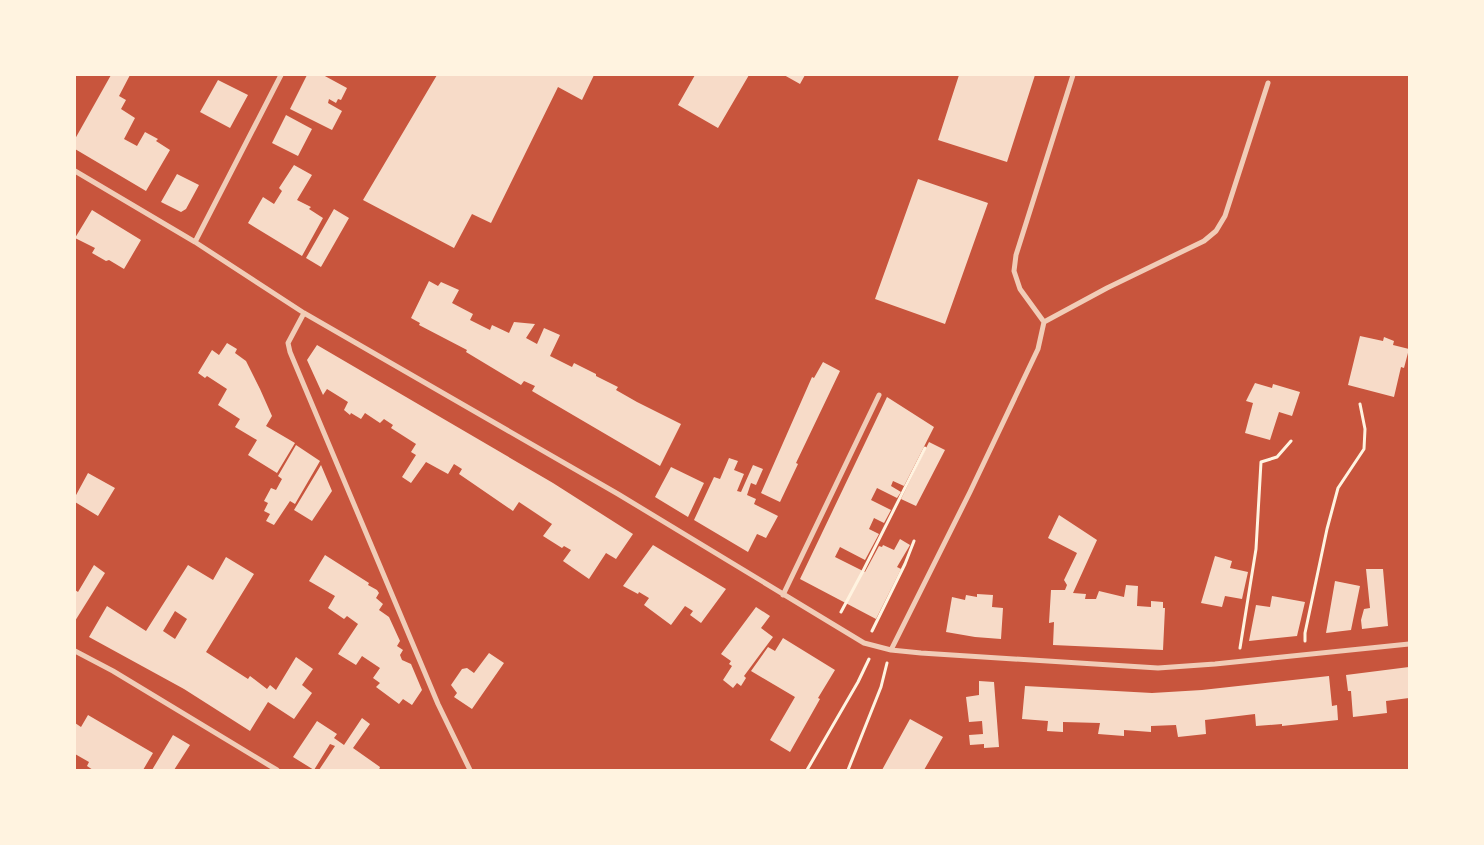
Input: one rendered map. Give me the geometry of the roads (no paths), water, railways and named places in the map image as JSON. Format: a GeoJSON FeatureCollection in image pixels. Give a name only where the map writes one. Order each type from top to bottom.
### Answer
{"type":"FeatureCollection","features":[{"type":"Feature","properties":{"kind":"street"},"geometry":{"type":"LineString","coordinates":[[195,242],[281,75]]}},
{"type":"Feature","properties":{"kind":"street"},"geometry":{"type":"LineString","coordinates":[[1044,322],[1020,289],[1014,271],[1016,254],[1072,75]]}},
{"type":"Feature","properties":{"kind":"street"},"geometry":{"type":"LineString","coordinates":[[891,650],[970,492],[1038,348],[1044,322],[1107,288],[1204,241],[1216,230],[1225,216],[1268,83]]}},
{"type":"Feature","properties":{"kind":"street"},"geometry":{"type":"LineString","coordinates":[[75,171],[195,242],[304,313],[610,489],[833,625],[874,647],[972,657],[1158,668],[1409,644]]}},
{"type":"Feature","properties":{"kind":"street"},"geometry":{"type":"LineString","coordinates":[[304,313],[288,343],[290,352],[438,704],[470,770]]}},
{"type":"Feature","properties":{"kind":"street"},"geometry":{"type":"LineString","coordinates":[[783,595],[880,395]]}},
{"type":"Feature","properties":{"kind":"street"},"geometry":{"type":"LineString","coordinates":[[75,650],[113,670],[277,770]]}}]}
